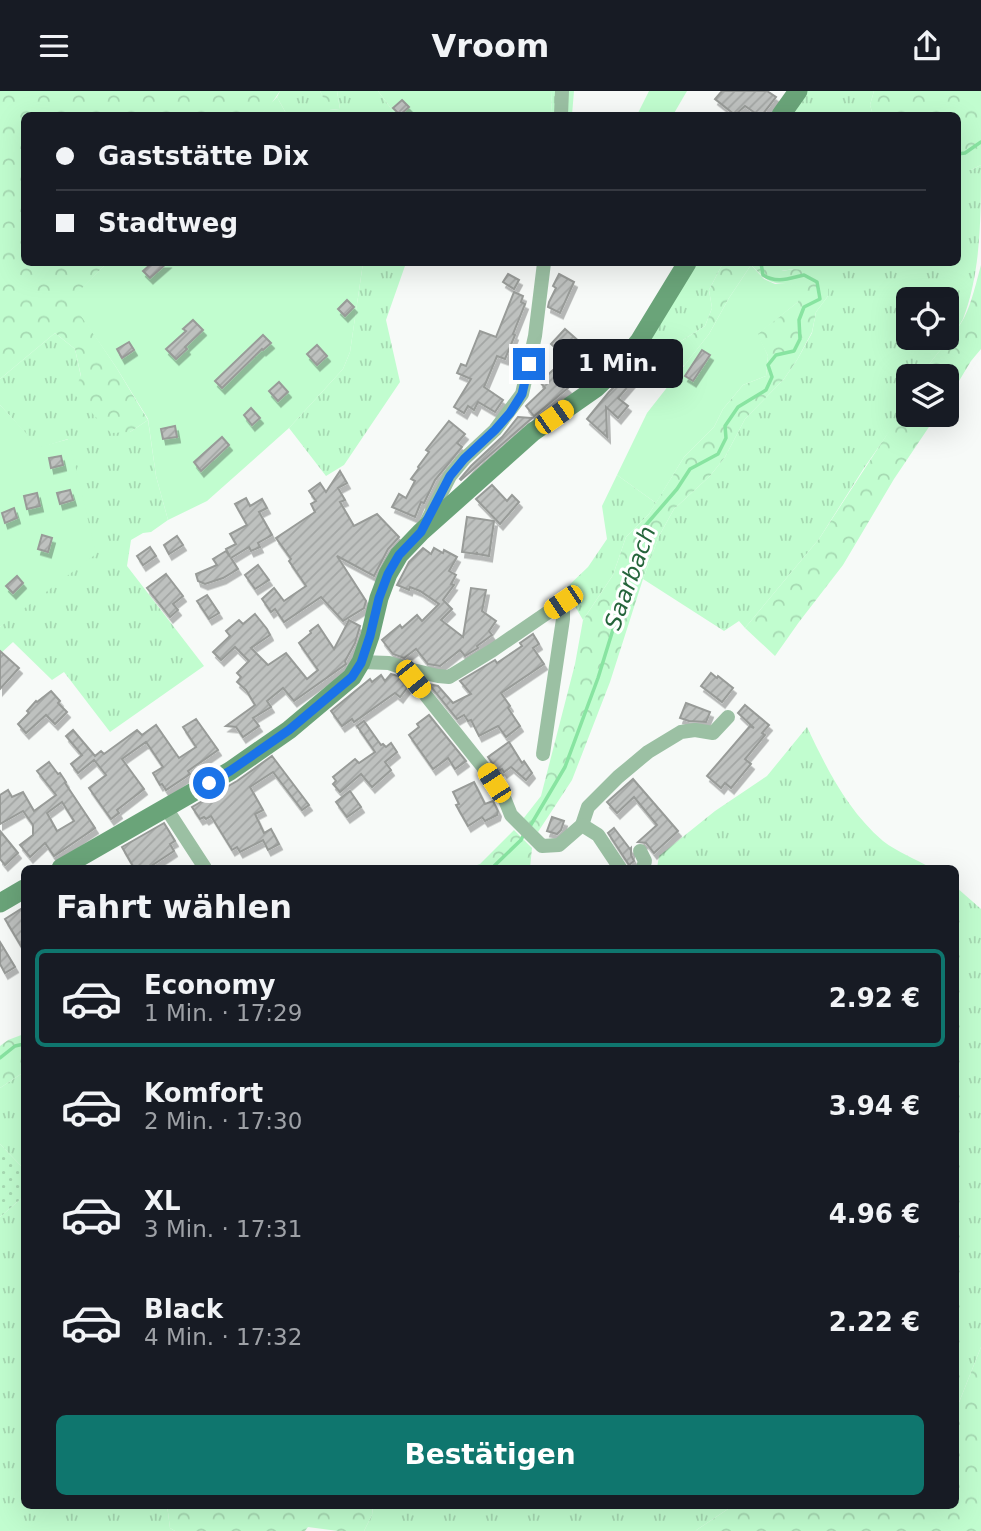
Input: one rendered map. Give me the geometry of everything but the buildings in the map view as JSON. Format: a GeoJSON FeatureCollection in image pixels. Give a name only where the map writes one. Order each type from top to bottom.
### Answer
{"type":"FeatureCollection","features":[{"type":"Feature","properties":{"kind":"main road"},"geometry":{"type":"LineString","coordinates":[[783,112],[797,91]]}},
{"type":"Feature","properties":{"kind":"main road"},"geometry":{"type":"LineString","coordinates":[[66,865],[230,771],[289,730],[352,677],[361,663],[388,574],[399,555],[533,432],[596,388],[622,363],[640,340],[685,266]]}},
{"type":"Feature","properties":{"kind":"main road"},"geometry":{"type":"LineString","coordinates":[[0,903],[21,891]]}},
{"type":"Feature","properties":{"kind":"street"},"geometry":{"type":"LineString","coordinates":[[561,112],[562,91]]}},
{"type":"Feature","properties":{"kind":"street"},"geometry":{"type":"LineString","coordinates":[[421,532],[450,476],[510,413],[522,394],[535,336],[544,266]]}},
{"type":"Feature","properties":{"kind":"street"},"geometry":{"type":"LineString","coordinates":[[361,663],[389,663],[449,677],[563,602],[563,619],[543,754]]}},
{"type":"Feature","properties":{"kind":"street"},"geometry":{"type":"LineString","coordinates":[[404,668],[483,767],[505,800],[510,815],[542,846],[559,845],[582,825],[588,807],[648,752],[681,732],[695,730],[713,733],[728,717]]}},
{"type":"Feature","properties":{"kind":"street"},"geometry":{"type":"LineString","coordinates":[[166,808],[203,865]]}},
{"type":"Feature","properties":{"kind":"street"},"geometry":{"type":"LineString","coordinates":[[582,825],[598,835],[618,865]]}},
{"type":"Feature","properties":{"kind":"street"},"geometry":{"type":"LineString","coordinates":[[640,851],[646,861],[644,865]]}},
{"type":"Feature","properties":{"kind":"green space"},"geometry":{"type":"Polygon","coordinates":[[[0,91],[280,91],[263,112],[21,112],[21,266],[104,266],[71,300],[148,420],[130,432],[111,433],[73,393],[81,376],[75,349],[55,333],[0,379],[0,91]]]}},
{"type":"Feature","properties":{"kind":"green space"},"geometry":{"type":"Polygon","coordinates":[[[280,91],[320,91],[330,110],[340,109],[337,91],[378,91],[394,112],[285,112],[277,97],[280,91]]]}},
{"type":"Feature","properties":{"kind":"green space"},"geometry":{"type":"Polygon","coordinates":[[[320,91],[337,91],[340,109],[329,110],[320,91]]]}},
{"type":"Feature","properties":{"kind":"green space"},"geometry":{"type":"Polygon","coordinates":[[[378,91],[552,91],[551,112],[394,112],[378,91]]]}},
{"type":"Feature","properties":{"kind":"green space"},"geometry":{"type":"Polygon","coordinates":[[[552,91],[574,91],[572,112],[551,112],[552,91]]]}},
{"type":"Feature","properties":{"kind":"green space"},"geometry":{"type":"Polygon","coordinates":[[[649,91],[687,91],[675,112],[638,112],[649,91]]]}},
{"type":"Feature","properties":{"kind":"green space"},"geometry":{"type":"Polygon","coordinates":[[[806,91],[874,91],[870,105],[872,112],[791,112],[806,91]]]}},
{"type":"Feature","properties":{"kind":"green space"},"geometry":{"type":"Polygon","coordinates":[[[874,91],[981,91],[981,165],[971,170],[961,170],[961,112],[872,112],[870,105],[874,91]]]}},
{"type":"Feature","properties":{"kind":"green space"},"geometry":{"type":"Polygon","coordinates":[[[277,97],[285,112],[263,112],[277,97]]]}},
{"type":"Feature","properties":{"kind":"green space"},"geometry":{"type":"Polygon","coordinates":[[[981,165],[977,263],[963,319],[959,326],[959,287],[896,287],[896,350],[940,350],[929,364],[896,364],[896,422],[819,539],[745,628],[739,621],[724,631],[643,579],[659,536],[674,509],[710,476],[725,457],[745,419],[784,379],[812,333],[816,312],[828,296],[794,269],[781,271],[779,266],[961,266],[961,170],[971,170],[981,165]]]}},
{"type":"Feature","properties":{"kind":"green space"},"geometry":{"type":"Polygon","coordinates":[[[981,265],[981,349],[959,381],[959,364],[930,364],[941,350],[959,350],[959,326],[972,299],[981,265]]]}},
{"type":"Feature","properties":{"kind":"green space"},"geometry":{"type":"Polygon","coordinates":[[[104,266],[363,266],[350,352],[343,369],[289,428],[207,501],[168,520],[156,476],[148,419],[70,300],[104,266]]]}},
{"type":"Feature","properties":{"kind":"green space"},"geometry":{"type":"Polygon","coordinates":[[[363,266],[405,266],[386,320],[400,382],[344,465],[326,476],[289,428],[343,369],[350,352],[363,266]]]}},
{"type":"Feature","properties":{"kind":"green space"},"geometry":{"type":"Polygon","coordinates":[[[693,266],[721,266],[709,290],[712,308],[705,326],[678,343],[668,355],[648,340],[693,266]]]}},
{"type":"Feature","properties":{"kind":"green space"},"geometry":{"type":"Polygon","coordinates":[[[721,266],[750,266],[709,334],[684,366],[668,355],[678,343],[705,326],[712,308],[709,290],[721,266]]]}},
{"type":"Feature","properties":{"kind":"green space"},"geometry":{"type":"Polygon","coordinates":[[[750,266],[764,279],[775,284],[791,284],[802,289],[798,302],[758,334],[768,356],[766,376],[743,385],[723,409],[714,427],[684,457],[656,503],[617,475],[647,413],[709,334],[750,266]]]}},
{"type":"Feature","properties":{"kind":"green space"},"geometry":{"type":"Polygon","coordinates":[[[752,266],[780,266],[782,271],[815,271],[828,285],[828,296],[816,312],[812,332],[784,379],[745,419],[725,457],[710,476],[674,509],[659,536],[610,682],[572,780],[538,832],[523,819],[541,796],[575,664],[583,620],[613,575],[626,537],[649,514],[684,457],[714,427],[723,409],[743,385],[766,376],[768,356],[757,334],[798,302],[791,284],[768,280],[752,266]]]}},
{"type":"Feature","properties":{"kind":"green space"},"geometry":{"type":"Polygon","coordinates":[[[55,333],[75,349],[81,377],[111,432],[130,432],[148,420],[156,476],[168,520],[151,532],[131,540],[127,566],[204,666],[110,732],[64,672],[52,680],[13,642],[0,654],[0,627],[15,614],[68,439],[39,448],[0,405],[0,379],[55,333]]]}},
{"type":"Feature","properties":{"kind":"green space"},"geometry":{"type":"Polygon","coordinates":[[[0,405],[39,447],[69,439],[96,554],[0,627],[0,405]]]}},
{"type":"Feature","properties":{"kind":"green space"},"geometry":{"type":"Polygon","coordinates":[[[896,420],[896,427],[929,427],[894,479],[843,565],[775,656],[745,628],[819,539],[896,420]]]}},
{"type":"Feature","properties":{"kind":"green space"},"geometry":{"type":"Polygon","coordinates":[[[617,475],[656,503],[626,537],[613,575],[583,620],[565,589],[588,567],[607,539],[602,506],[617,475]]]}},
{"type":"Feature","properties":{"kind":"green space"},"geometry":{"type":"Polygon","coordinates":[[[807,727],[830,773],[848,802],[870,829],[888,845],[925,865],[658,865],[659,856],[715,811],[767,776],[807,727]]]}},
{"type":"Feature","properties":{"kind":"green space"},"geometry":{"type":"Polygon","coordinates":[[[514,830],[532,848],[530,865],[477,865],[514,830]]]}},
{"type":"Feature","properties":{"kind":"green space"},"geometry":{"type":"Polygon","coordinates":[[[959,890],[981,909],[981,1347],[959,1402],[959,890]]]}},
{"type":"Feature","properties":{"kind":"green space"},"geometry":{"type":"Polygon","coordinates":[[[21,1035],[21,1074],[0,1088],[0,1046],[21,1035]]]}},
{"type":"Feature","properties":{"kind":"green space"},"geometry":{"type":"Polygon","coordinates":[[[21,1074],[21,1166],[0,1144],[0,1088],[21,1074]]]}},
{"type":"Feature","properties":{"kind":"green space"},"geometry":{"type":"Polygon","coordinates":[[[0,1144],[21,1166],[21,1199],[0,1217],[0,1144]]]}},
{"type":"Feature","properties":{"kind":"green space"},"geometry":{"type":"Polygon","coordinates":[[[21,1199],[21,1509],[168,1509],[170,1528],[175,1531],[0,1531],[0,1217],[21,1199]]]}},
{"type":"Feature","properties":{"kind":"green space"},"geometry":{"type":"Polygon","coordinates":[[[981,1347],[981,1531],[695,1531],[728,1509],[959,1509],[959,1402],[981,1347]]]}},
{"type":"Feature","properties":{"kind":"green space"},"geometry":{"type":"Polygon","coordinates":[[[168,1509],[373,1509],[364,1531],[308,1527],[305,1531],[175,1531],[170,1528],[168,1509]]]}},
{"type":"Feature","properties":{"kind":"green space"},"geometry":{"type":"Polygon","coordinates":[[[373,1509],[728,1509],[695,1531],[364,1531],[373,1509]]]}},
{"type":"Feature","properties":{"kind":"waterway","name":"Saarbach"},"geometry":{"type":"LineString","coordinates":[[961,154],[981,142]]}},
{"type":"Feature","properties":{"kind":"waterway","name":"Saarbach"},"geometry":{"type":"LineString","coordinates":[[529,828],[565,767],[598,678],[645,526],[677,489],[690,469],[718,454],[726,438],[725,426],[738,407],[766,390],[772,377],[768,365],[776,355],[794,351],[800,339],[799,320],[804,307],[820,299],[817,282],[804,275],[784,279],[768,278],[763,275],[762,266]]}},
{"type":"Feature","properties":{"kind":"waterway","name":"Saarbach"},"geometry":{"type":"LineString","coordinates":[[495,865],[524,834]]}},
{"type":"Feature","properties":{"kind":"waterway","name":"Saarbach"},"geometry":{"type":"LineString","coordinates":[[0,1058],[21,1045]]}},
{"type":"Feature","properties":{"kind":"route"},"geometry":{"type":"LineString","coordinates":[[209,783],[289,730],[352,677],[361,663],[388,574],[399,555],[421,532],[450,476],[510,413],[522,394],[529,364]]}}]}
